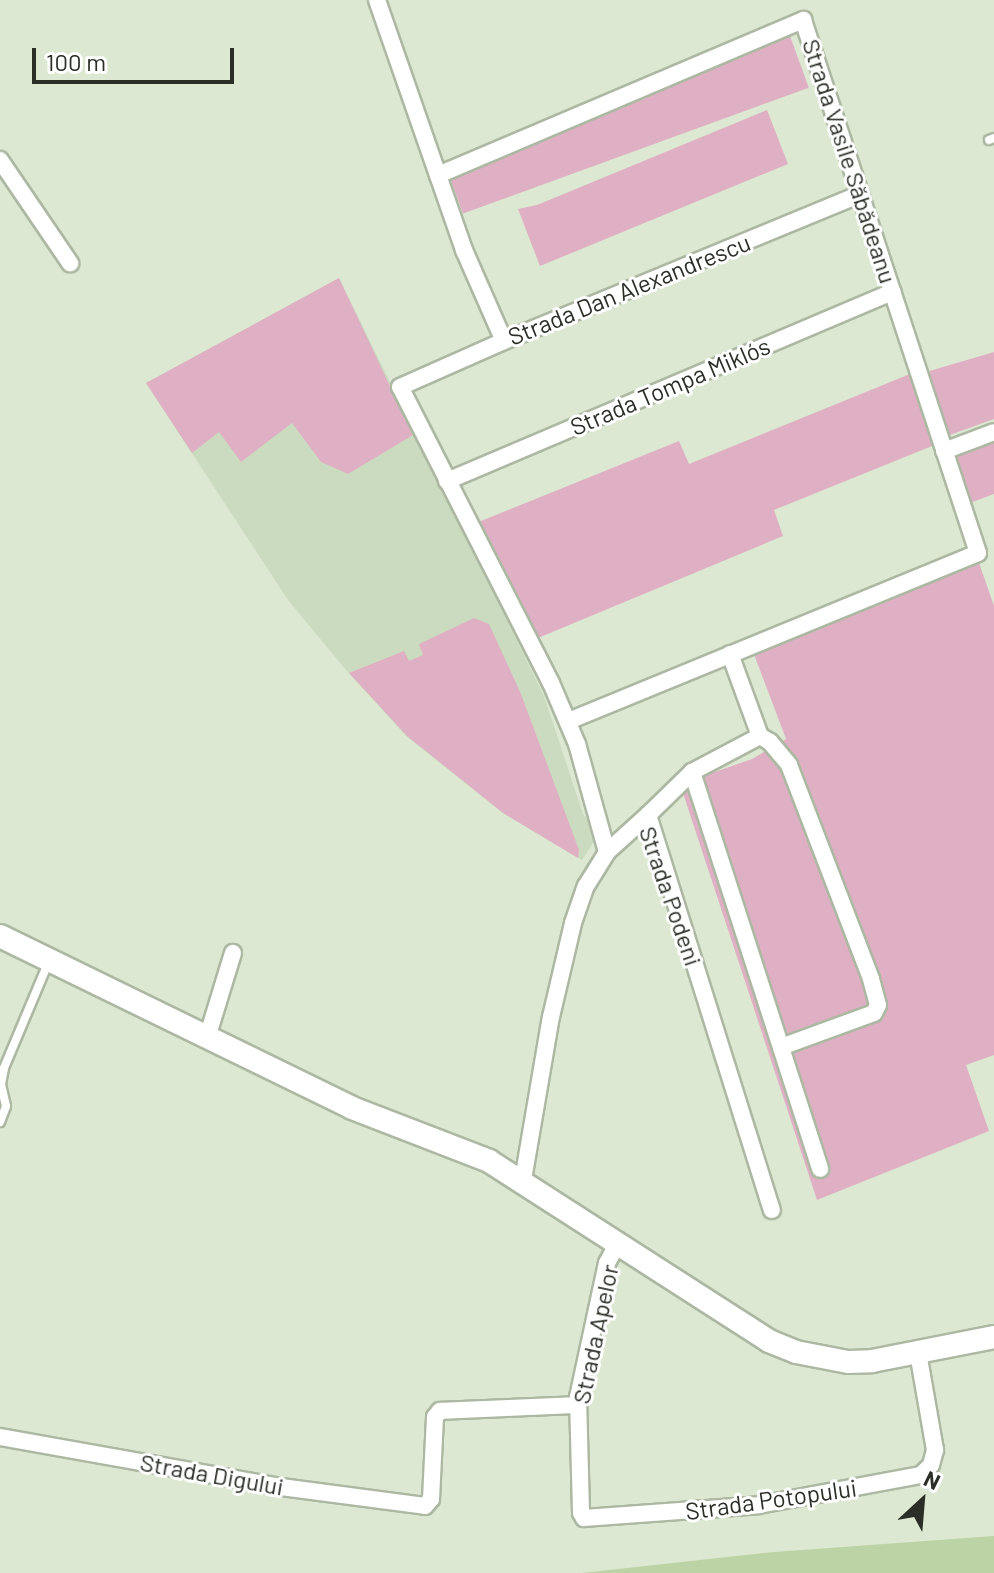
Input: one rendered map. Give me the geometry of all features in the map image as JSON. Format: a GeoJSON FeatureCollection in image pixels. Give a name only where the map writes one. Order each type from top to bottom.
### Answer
{"type":"FeatureCollection","features":[{"type":"Feature","properties":{"kind":"main road"},"geometry":{"type":"LineString","coordinates":[[0,936],[352,1108],[455,1147],[523,1180],[769,1341],[796,1352],[848,1362],[918,1353],[994,1337]]}},
{"type":"Feature","properties":{"kind":"street"},"geometry":{"type":"LineString","coordinates":[[377,0],[468,261],[504,341]]}},
{"type":"Feature","properties":{"kind":"street","name":"Strada Vasile Săbădeanu"},"geometry":{"type":"LineString","coordinates":[[438,175],[803,20],[978,553],[568,721]]}},
{"type":"Feature","properties":{"kind":"street"},"geometry":{"type":"LineString","coordinates":[[0,160],[70,263]]}},
{"type":"Feature","properties":{"kind":"street","name":"Strada Dan Alexandrescu"},"geometry":{"type":"LineString","coordinates":[[447,481],[400,387],[860,194]]}},
{"type":"Feature","properties":{"kind":"street","name":"Strada Tompa Miklós"},"geometry":{"type":"LineString","coordinates":[[447,481],[893,292]]}},
{"type":"Feature","properties":{"kind":"street"},"geometry":{"type":"LineString","coordinates":[[944,451],[994,432]]}},
{"type":"Feature","properties":{"kind":"street"},"geometry":{"type":"LineString","coordinates":[[447,481],[568,721],[607,852]]}},
{"type":"Feature","properties":{"kind":"street"},"geometry":{"type":"LineString","coordinates":[[730,654],[760,736],[770,742],[789,765],[878,1005],[874,1013],[781,1047]]}},
{"type":"Feature","properties":{"kind":"street"},"geometry":{"type":"LineString","coordinates":[[648,815],[692,772],[760,736]]}},
{"type":"Feature","properties":{"kind":"street"},"geometry":{"type":"LineString","coordinates":[[692,772],[820,1169]]}},
{"type":"Feature","properties":{"kind":"street","name":"Strada Podeni"},"geometry":{"type":"LineString","coordinates":[[523,1180],[551,1017],[573,923],[586,886],[607,852],[648,815],[772,1210]]}},
{"type":"Feature","properties":{"kind":"street"},"geometry":{"type":"LineString","coordinates":[[207,1038],[233,953]]}},
{"type":"Feature","properties":{"kind":"street","name":"Strada Apelor"},"geometry":{"type":"LineString","coordinates":[[587,1519],[581,1513],[578,1405],[607,1263],[618,1243]]}},
{"type":"Feature","properties":{"kind":"street","name":"Strada Potopului"},"geometry":{"type":"LineString","coordinates":[[587,1519],[759,1505],[921,1475],[931,1465],[935,1450],[918,1353]]}},
{"type":"Feature","properties":{"kind":"street","name":"Strada Digului"},"geometry":{"type":"LineString","coordinates":[[0,1437],[281,1487],[425,1506],[431,1499],[435,1417],[440,1411],[578,1405]]}},
{"type":"Feature","properties":{"kind":"lane"},"geometry":{"type":"LineString","coordinates":[[0,1122],[6,1106],[1,1084],[4,1068],[50,960]]}},
{"type":"Feature","properties":{"kind":"shaded area"},"geometry":{"type":"Polygon","coordinates":[[[790,36],[809,88],[463,214],[444,162],[790,36]]]}},
{"type":"Feature","properties":{"kind":"shaded area"},"geometry":{"type":"Polygon","coordinates":[[[767,110],[788,164],[540,266],[518,209],[537,205],[767,110]]]}},
{"type":"Feature","properties":{"kind":"shaded area"},"geometry":{"type":"Polygon","coordinates":[[[339,278],[544,696],[583,814],[599,834],[582,860],[503,813],[406,736],[288,600],[146,383],[339,278]]]}},
{"type":"Feature","properties":{"kind":"shaded area"},"geometry":{"type":"Polygon","coordinates":[[[339,278],[413,435],[348,474],[321,462],[292,423],[241,462],[219,432],[192,453],[146,383],[339,278]]]}},
{"type":"Feature","properties":{"kind":"shaded area"},"geometry":{"type":"Polygon","coordinates":[[[994,352],[994,419],[947,436],[926,372],[994,352]]]}},
{"type":"Feature","properties":{"kind":"shaded area"},"geometry":{"type":"Polygon","coordinates":[[[910,374],[937,444],[774,510],[783,536],[538,638],[476,523],[679,441],[689,464],[910,374]]]}},
{"type":"Feature","properties":{"kind":"shaded area"},"geometry":{"type":"Polygon","coordinates":[[[994,439],[994,494],[967,504],[951,454],[994,439]]]}},
{"type":"Feature","properties":{"kind":"shaded area"},"geometry":{"type":"Polygon","coordinates":[[[977,557],[994,606],[994,1055],[966,1065],[989,1131],[817,1200],[680,784],[752,759],[786,739],[752,649],[977,557]]]}},
{"type":"Feature","properties":{"kind":"shaded area"},"geometry":{"type":"Polygon","coordinates":[[[474,618],[489,624],[521,694],[579,850],[578,858],[503,813],[407,736],[349,673],[404,651],[409,661],[423,655],[419,644],[474,618]]]}},
{"type":"Feature","properties":{"kind":"shaded area"},"geometry":{"type":"Polygon","coordinates":[[[994,1536],[994,1573],[582,1573],[774,1552],[994,1536]]]}}]}
